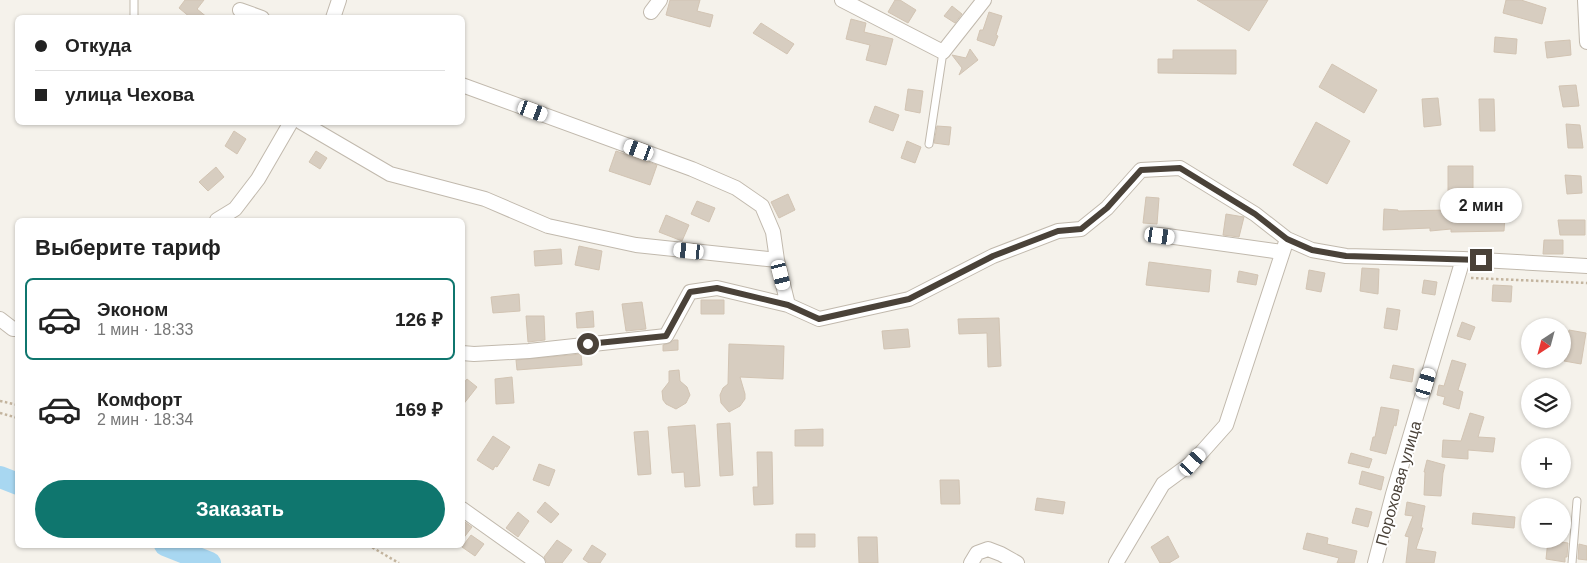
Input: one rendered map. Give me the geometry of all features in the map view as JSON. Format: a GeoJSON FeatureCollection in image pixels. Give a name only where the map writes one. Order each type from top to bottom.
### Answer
{"type":"FeatureCollection","features":[{"type":"Feature","properties":{"kind":"street"},"geometry":{"type":"LineString","coordinates":[[334,15],[339,0]]}},
{"type":"Feature","properties":{"kind":"street"},"geometry":{"type":"LineString","coordinates":[[651,12],[660,0]]}},
{"type":"Feature","properties":{"kind":"street"},"geometry":{"type":"LineString","coordinates":[[842,0],[943,52],[984,0]]}},
{"type":"Feature","properties":{"kind":"street"},"geometry":{"type":"LineString","coordinates":[[1585,0],[1587,42]]}},
{"type":"Feature","properties":{"kind":"street"},"geometry":{"type":"LineString","coordinates":[[239,9],[254,15]]}},
{"type":"Feature","properties":{"kind":"street"},"geometry":{"type":"LineString","coordinates":[[465,86],[692,169],[736,188],[762,206],[773,232],[777,260],[788,305]]}},
{"type":"Feature","properties":{"kind":"street"},"geometry":{"type":"LineString","coordinates":[[220,218],[235,208],[258,179],[289,125]]}},
{"type":"Feature","properties":{"kind":"street"},"geometry":{"type":"LineString","coordinates":[[306,125],[390,174],[485,199],[548,226],[636,245],[777,260]]}},
{"type":"Feature","properties":{"kind":"street"},"geometry":{"type":"LineString","coordinates":[[465,353],[529,351],[666,336],[690,292],[717,288],[788,305],[819,319],[909,299],[993,256],[1058,231],[1081,229],[1107,208],[1141,170],[1180,168],[1255,214],[1287,239],[1312,250],[1346,256],[1463,259],[1587,266]]}},
{"type":"Feature","properties":{"kind":"street"},"geometry":{"type":"LineString","coordinates":[[1160,236],[1282,252]]}},
{"type":"Feature","properties":{"kind":"street"},"geometry":{"type":"LineString","coordinates":[[1116,563],[1163,484],[1193,462],[1226,425],[1287,239]]}},
{"type":"Feature","properties":{"kind":"street","name":"Пороховая улица"},"geometry":{"type":"LineString","coordinates":[[1375,563],[1393,494],[1463,259]]}},
{"type":"Feature","properties":{"kind":"street"},"geometry":{"type":"LineString","coordinates":[[0,319],[15,329]]}},
{"type":"Feature","properties":{"kind":"street"},"geometry":{"type":"LineString","coordinates":[[465,511],[538,563]]}},
{"type":"Feature","properties":{"kind":"street"},"geometry":{"type":"LineString","coordinates":[[971,563],[977,553],[988,549],[1017,563]]}},
{"type":"Feature","properties":{"kind":"lane"},"geometry":{"type":"LineString","coordinates":[[134,0],[134,15]]}},
{"type":"Feature","properties":{"kind":"lane"},"geometry":{"type":"LineString","coordinates":[[929,144],[943,52]]}},
{"type":"Feature","properties":{"kind":"lane"},"geometry":{"type":"LineString","coordinates":[[1572,563],[1578,501]]}},
{"type":"Feature","properties":{"kind":"path"},"geometry":{"type":"LineString","coordinates":[[1458,277],[1587,283]]}},
{"type":"Feature","properties":{"kind":"path"},"geometry":{"type":"LineString","coordinates":[[0,401],[15,404]]}},
{"type":"Feature","properties":{"kind":"path"},"geometry":{"type":"LineString","coordinates":[[0,413],[15,417]]}},
{"type":"Feature","properties":{"kind":"path"},"geometry":{"type":"LineString","coordinates":[[373,548],[399,563]]}},
{"type":"Feature","properties":{"kind":"building"},"geometry":{"type":"Polygon","coordinates":[[[185,0],[204,0],[197,9],[204,15],[187,15],[179,8],[185,0]]]}},
{"type":"Feature","properties":{"kind":"building"},"geometry":{"type":"Polygon","coordinates":[[[670,0],[700,0],[697,11],[713,15],[710,27],[666,15],[670,0]]]}},
{"type":"Feature","properties":{"kind":"building"},"geometry":{"type":"Polygon","coordinates":[[[895,0],[900,0],[916,10],[908,23],[888,12],[895,0]]]}},
{"type":"Feature","properties":{"kind":"building"},"geometry":{"type":"Polygon","coordinates":[[[1197,0],[1268,0],[1249,31],[1197,0]]]}},
{"type":"Feature","properties":{"kind":"building"},"geometry":{"type":"Polygon","coordinates":[[[1506,0],[1521,0],[1546,8],[1542,24],[1503,13],[1506,0]]]}},
{"type":"Feature","properties":{"kind":"building"},"geometry":{"type":"Polygon","coordinates":[[[952,6],[962,14],[955,23],[944,16],[952,6]]]}},
{"type":"Feature","properties":{"kind":"building"},"geometry":{"type":"Polygon","coordinates":[[[989,12],[1002,16],[994,46],[977,40],[980,30],[983,30],[989,12]]]}},
{"type":"Feature","properties":{"kind":"building"},"geometry":{"type":"Polygon","coordinates":[[[851,19],[866,23],[864,32],[893,39],[886,65],[866,60],[870,45],[846,39],[851,19]]]}},
{"type":"Feature","properties":{"kind":"building"},"geometry":{"type":"Polygon","coordinates":[[[761,23],[794,44],[787,54],[753,33],[761,23]]]}},
{"type":"Feature","properties":{"kind":"building"},"geometry":{"type":"Polygon","coordinates":[[[1495,37],[1517,39],[1516,54],[1494,52],[1495,37]]]}},
{"type":"Feature","properties":{"kind":"building"},"geometry":{"type":"Polygon","coordinates":[[[1570,40],[1571,55],[1547,58],[1545,42],[1570,40]]]}},
{"type":"Feature","properties":{"kind":"building"},"geometry":{"type":"Polygon","coordinates":[[[970,49],[978,60],[959,75],[962,68],[952,55],[966,58],[970,49]]]}},
{"type":"Feature","properties":{"kind":"building"},"geometry":{"type":"Polygon","coordinates":[[[1173,50],[1236,50],[1236,74],[1158,73],[1158,59],[1173,59],[1173,50]]]}},
{"type":"Feature","properties":{"kind":"building"},"geometry":{"type":"Polygon","coordinates":[[[1332,64],[1377,90],[1364,113],[1319,87],[1332,64]]]}},
{"type":"Feature","properties":{"kind":"building"},"geometry":{"type":"Polygon","coordinates":[[[1576,85],[1579,106],[1563,107],[1559,86],[1576,85]]]}},
{"type":"Feature","properties":{"kind":"building"},"geometry":{"type":"Polygon","coordinates":[[[908,89],[923,91],[920,113],[905,110],[908,89]]]}},
{"type":"Feature","properties":{"kind":"building"},"geometry":{"type":"Polygon","coordinates":[[[1438,98],[1441,125],[1424,127],[1422,99],[1438,98]]]}},
{"type":"Feature","properties":{"kind":"building"},"geometry":{"type":"Polygon","coordinates":[[[1479,99],[1494,99],[1495,131],[1480,131],[1479,99]]]}},
{"type":"Feature","properties":{"kind":"building"},"geometry":{"type":"Polygon","coordinates":[[[875,106],[899,115],[893,131],[869,122],[875,106]]]}},
{"type":"Feature","properties":{"kind":"building"},"geometry":{"type":"Polygon","coordinates":[[[1316,122],[1350,141],[1327,184],[1293,165],[1316,122]]]}},
{"type":"Feature","properties":{"kind":"building"},"geometry":{"type":"Polygon","coordinates":[[[1566,124],[1580,125],[1583,148],[1568,148],[1566,124]]]}},
{"type":"Feature","properties":{"kind":"building"},"geometry":{"type":"Polygon","coordinates":[[[937,126],[951,127],[949,145],[934,143],[937,126]]]}},
{"type":"Feature","properties":{"kind":"building"},"geometry":{"type":"Polygon","coordinates":[[[234,131],[246,139],[237,154],[225,146],[234,131]]]}},
{"type":"Feature","properties":{"kind":"building"},"geometry":{"type":"Polygon","coordinates":[[[907,141],[921,147],[915,163],[901,158],[907,141]]]}},
{"type":"Feature","properties":{"kind":"building"},"geometry":{"type":"Polygon","coordinates":[[[316,151],[327,158],[320,169],[309,162],[316,151]]]}},
{"type":"Feature","properties":{"kind":"building"},"geometry":{"type":"Polygon","coordinates":[[[616,151],[657,165],[650,185],[609,171],[616,151]]]}},
{"type":"Feature","properties":{"kind":"building"},"geometry":{"type":"Polygon","coordinates":[[[1448,166],[1473,166],[1473,202],[1506,203],[1504,231],[1451,232],[1451,229],[1430,231],[1430,228],[1383,230],[1384,209],[1398,211],[1448,210],[1448,166]]]}},
{"type":"Feature","properties":{"kind":"building"},"geometry":{"type":"Polygon","coordinates":[[[216,167],[224,177],[208,191],[199,182],[216,167]]]}},
{"type":"Feature","properties":{"kind":"building"},"geometry":{"type":"Polygon","coordinates":[[[1565,175],[1581,176],[1582,193],[1567,194],[1565,175]]]}},
{"type":"Feature","properties":{"kind":"building"},"geometry":{"type":"Polygon","coordinates":[[[788,194],[795,210],[779,218],[771,202],[788,194]]]}},
{"type":"Feature","properties":{"kind":"building"},"geometry":{"type":"Polygon","coordinates":[[[1146,197],[1159,198],[1157,224],[1143,223],[1146,197]]]}},
{"type":"Feature","properties":{"kind":"building"},"geometry":{"type":"Polygon","coordinates":[[[697,201],[715,208],[709,222],[691,214],[697,201]]]}},
{"type":"Feature","properties":{"kind":"building"},"geometry":{"type":"Polygon","coordinates":[[[1226,214],[1244,217],[1239,237],[1223,235],[1226,214]]]}},
{"type":"Feature","properties":{"kind":"building"},"geometry":{"type":"Polygon","coordinates":[[[666,215],[689,225],[682,241],[659,232],[666,215]]]}},
{"type":"Feature","properties":{"kind":"building"},"geometry":{"type":"Polygon","coordinates":[[[1558,220],[1585,220],[1585,235],[1560,235],[1558,220]]]}},
{"type":"Feature","properties":{"kind":"building"},"geometry":{"type":"Polygon","coordinates":[[[1544,240],[1563,240],[1563,254],[1543,254],[1544,240]]]}},
{"type":"Feature","properties":{"kind":"building"},"geometry":{"type":"Polygon","coordinates":[[[579,246],[602,251],[599,270],[575,265],[579,246]]]}},
{"type":"Feature","properties":{"kind":"building"},"geometry":{"type":"Polygon","coordinates":[[[561,249],[562,264],[535,266],[534,251],[561,249]]]}},
{"type":"Feature","properties":{"kind":"building"},"geometry":{"type":"Polygon","coordinates":[[[1149,262],[1211,270],[1209,292],[1146,285],[1149,262]]]}},
{"type":"Feature","properties":{"kind":"building"},"geometry":{"type":"Polygon","coordinates":[[[1362,268],[1379,269],[1378,294],[1360,291],[1362,268]]]}},
{"type":"Feature","properties":{"kind":"building"},"geometry":{"type":"Polygon","coordinates":[[[1309,270],[1325,273],[1321,292],[1306,289],[1309,270]]]}},
{"type":"Feature","properties":{"kind":"building"},"geometry":{"type":"Polygon","coordinates":[[[1239,271],[1258,275],[1256,285],[1237,282],[1239,271]]]}},
{"type":"Feature","properties":{"kind":"building"},"geometry":{"type":"Polygon","coordinates":[[[1424,280],[1437,282],[1435,295],[1422,293],[1424,280]]]}},
{"type":"Feature","properties":{"kind":"building"},"geometry":{"type":"Polygon","coordinates":[[[1493,285],[1512,286],[1511,302],[1492,301],[1493,285]]]}},
{"type":"Feature","properties":{"kind":"building"},"geometry":{"type":"Polygon","coordinates":[[[519,294],[520,311],[493,313],[491,297],[519,294]]]}},
{"type":"Feature","properties":{"kind":"building"},"geometry":{"type":"Polygon","coordinates":[[[701,300],[724,300],[724,314],[701,314],[701,300]]]}},
{"type":"Feature","properties":{"kind":"building"},"geometry":{"type":"Polygon","coordinates":[[[642,302],[646,329],[626,331],[622,304],[642,302]]]}},
{"type":"Feature","properties":{"kind":"building"},"geometry":{"type":"Polygon","coordinates":[[[1387,308],[1400,310],[1397,330],[1384,328],[1387,308]]]}},
{"type":"Feature","properties":{"kind":"building"},"geometry":{"type":"Polygon","coordinates":[[[593,311],[594,327],[577,328],[576,313],[593,311]]]}},
{"type":"Feature","properties":{"kind":"building"},"geometry":{"type":"Polygon","coordinates":[[[526,316],[544,316],[545,340],[528,342],[526,316]]]}},
{"type":"Feature","properties":{"kind":"building"},"geometry":{"type":"Polygon","coordinates":[[[999,318],[1001,366],[988,367],[987,333],[959,334],[958,319],[999,318]]]}},
{"type":"Feature","properties":{"kind":"building"},"geometry":{"type":"Polygon","coordinates":[[[1462,322],[1475,327],[1470,340],[1457,336],[1462,322]]]}},
{"type":"Feature","properties":{"kind":"building"},"geometry":{"type":"Polygon","coordinates":[[[908,329],[910,347],[884,349],[882,331],[908,329]]]}},
{"type":"Feature","properties":{"kind":"building"},"geometry":{"type":"Polygon","coordinates":[[[1571,330],[1586,333],[1581,364],[1571,362],[1571,330]]]}},
{"type":"Feature","properties":{"kind":"building"},"geometry":{"type":"Polygon","coordinates":[[[678,340],[678,350],[663,351],[663,345],[678,340]]]}},
{"type":"Feature","properties":{"kind":"building"},"geometry":{"type":"Polygon","coordinates":[[[729,344],[784,346],[783,379],[740,377],[745,399],[740,406],[729,412],[721,403],[720,395],[723,388],[728,384],[729,344]]]}},
{"type":"Feature","properties":{"kind":"building"},"geometry":{"type":"Polygon","coordinates":[[[581,354],[582,365],[517,370],[516,360],[581,354]]]}},
{"type":"Feature","properties":{"kind":"building"},"geometry":{"type":"Polygon","coordinates":[[[1452,360],[1466,364],[1458,390],[1463,392],[1459,409],[1443,404],[1445,397],[1437,395],[1439,385],[1444,386],[1452,360]]]}},
{"type":"Feature","properties":{"kind":"building"},"geometry":{"type":"Polygon","coordinates":[[[1393,365],[1414,369],[1412,382],[1390,378],[1393,365]]]}},
{"type":"Feature","properties":{"kind":"building"},"geometry":{"type":"Polygon","coordinates":[[[679,370],[680,381],[687,387],[690,395],[686,403],[676,409],[666,404],[663,400],[662,391],[669,382],[669,371],[679,370]]]}},
{"type":"Feature","properties":{"kind":"building"},"geometry":{"type":"Polygon","coordinates":[[[512,377],[514,403],[496,404],[495,379],[512,377]]]}},
{"type":"Feature","properties":{"kind":"building"},"geometry":{"type":"Polygon","coordinates":[[[467,379],[477,387],[465,402],[465,381],[467,379]]]}},
{"type":"Feature","properties":{"kind":"building"},"geometry":{"type":"Polygon","coordinates":[[[1381,407],[1399,410],[1396,426],[1394,425],[1386,454],[1370,450],[1373,437],[1375,437],[1381,407]]]}},
{"type":"Feature","properties":{"kind":"building"},"geometry":{"type":"Polygon","coordinates":[[[1470,413],[1484,417],[1478,437],[1495,438],[1493,452],[1468,450],[1468,459],[1442,457],[1443,440],[1461,441],[1470,413]]]}},
{"type":"Feature","properties":{"kind":"building"},"geometry":{"type":"Polygon","coordinates":[[[730,423],[733,475],[720,476],[717,424],[730,423]]]}},
{"type":"Feature","properties":{"kind":"building"},"geometry":{"type":"Polygon","coordinates":[[[695,425],[700,486],[685,487],[684,472],[672,473],[668,427],[695,425]]]}},
{"type":"Feature","properties":{"kind":"building"},"geometry":{"type":"Polygon","coordinates":[[[823,429],[823,446],[795,446],[795,430],[823,429]]]}},
{"type":"Feature","properties":{"kind":"building"},"geometry":{"type":"Polygon","coordinates":[[[648,431],[651,474],[638,475],[634,432],[648,431]]]}},
{"type":"Feature","properties":{"kind":"building"},"geometry":{"type":"Polygon","coordinates":[[[493,436],[510,447],[493,470],[477,460],[493,436]]]}},
{"type":"Feature","properties":{"kind":"building"},"geometry":{"type":"Polygon","coordinates":[[[757,452],[772,452],[773,504],[754,505],[753,487],[758,487],[757,452]]]}},
{"type":"Feature","properties":{"kind":"building"},"geometry":{"type":"Polygon","coordinates":[[[1351,453],[1372,459],[1369,468],[1348,463],[1351,453]]]}},
{"type":"Feature","properties":{"kind":"building"},"geometry":{"type":"Polygon","coordinates":[[[1427,460],[1445,465],[1441,496],[1424,495],[1424,472],[1427,460]]]}},
{"type":"Feature","properties":{"kind":"building"},"geometry":{"type":"Polygon","coordinates":[[[539,464],[555,470],[549,486],[533,480],[539,464]]]}},
{"type":"Feature","properties":{"kind":"building"},"geometry":{"type":"Polygon","coordinates":[[[1362,471],[1384,477],[1381,490],[1359,484],[1362,471]]]}},
{"type":"Feature","properties":{"kind":"building"},"geometry":{"type":"Polygon","coordinates":[[[940,480],[959,480],[960,504],[941,504],[940,480]]]}},
{"type":"Feature","properties":{"kind":"building"},"geometry":{"type":"Polygon","coordinates":[[[1037,498],[1065,502],[1063,514],[1035,510],[1037,498]]]}},
{"type":"Feature","properties":{"kind":"building"},"geometry":{"type":"Polygon","coordinates":[[[545,502],[559,514],[551,523],[537,512],[545,502]]]}},
{"type":"Feature","properties":{"kind":"building"},"geometry":{"type":"Polygon","coordinates":[[[1407,502],[1425,506],[1421,528],[1423,528],[1416,549],[1436,552],[1434,563],[1406,563],[1409,537],[1405,536],[1413,516],[1405,515],[1407,502]]]}},
{"type":"Feature","properties":{"kind":"building"},"geometry":{"type":"Polygon","coordinates":[[[1356,508],[1372,512],[1368,527],[1352,523],[1356,508]]]}},
{"type":"Feature","properties":{"kind":"building"},"geometry":{"type":"Polygon","coordinates":[[[518,512],[529,521],[518,537],[506,528],[518,512]]]}},
{"type":"Feature","properties":{"kind":"building"},"geometry":{"type":"Polygon","coordinates":[[[1473,513],[1515,517],[1514,528],[1472,524],[1473,513]]]}},
{"type":"Feature","properties":{"kind":"building"},"geometry":{"type":"Polygon","coordinates":[[[465,522],[472,527],[465,536],[465,522]]]}},
{"type":"Feature","properties":{"kind":"building"},"geometry":{"type":"Polygon","coordinates":[[[1307,533],[1328,538],[1327,544],[1357,551],[1354,563],[1337,563],[1339,558],[1303,549],[1307,533]]]}},
{"type":"Feature","properties":{"kind":"building"},"geometry":{"type":"Polygon","coordinates":[[[796,534],[815,534],[815,547],[796,547],[796,534]]]}},
{"type":"Feature","properties":{"kind":"building"},"geometry":{"type":"Polygon","coordinates":[[[471,535],[484,544],[475,556],[463,548],[471,535]]]}},
{"type":"Feature","properties":{"kind":"building"},"geometry":{"type":"Polygon","coordinates":[[[1168,536],[1179,557],[1169,563],[1160,563],[1151,547],[1168,536]]]}},
{"type":"Feature","properties":{"kind":"building"},"geometry":{"type":"Polygon","coordinates":[[[858,537],[877,537],[878,563],[859,563],[858,537]]]}},
{"type":"Feature","properties":{"kind":"building"},"geometry":{"type":"Polygon","coordinates":[[[557,540],[572,550],[562,563],[547,563],[544,557],[557,540]]]}},
{"type":"Feature","properties":{"kind":"building"},"geometry":{"type":"Polygon","coordinates":[[[1579,544],[1587,546],[1587,560],[1578,559],[1579,544]]]}},
{"type":"Feature","properties":{"kind":"building"},"geometry":{"type":"Polygon","coordinates":[[[592,545],[606,554],[600,563],[589,563],[583,559],[592,545]]]}},
{"type":"Feature","properties":{"kind":"building"},"geometry":{"type":"Polygon","coordinates":[[[1547,548],[1568,548],[1565,562],[1546,559],[1547,548]]]}},
{"type":"Feature","properties":{"kind":"waterway"},"geometry":{"type":"LineString","coordinates":[[0,477],[15,483]]}},
{"type":"Feature","properties":{"kind":"waterway"},"geometry":{"type":"LineString","coordinates":[[172,548],[210,563]]}},
{"type":"Feature","properties":{"kind":"route"},"geometry":{"type":"LineString","coordinates":[[588,344],[666,336],[690,292],[717,288],[788,305],[819,319],[909,299],[993,256],[1058,231],[1081,229],[1107,208],[1141,170],[1180,168],[1255,214],[1287,239],[1312,250],[1346,256],[1481,260]]}}]}
